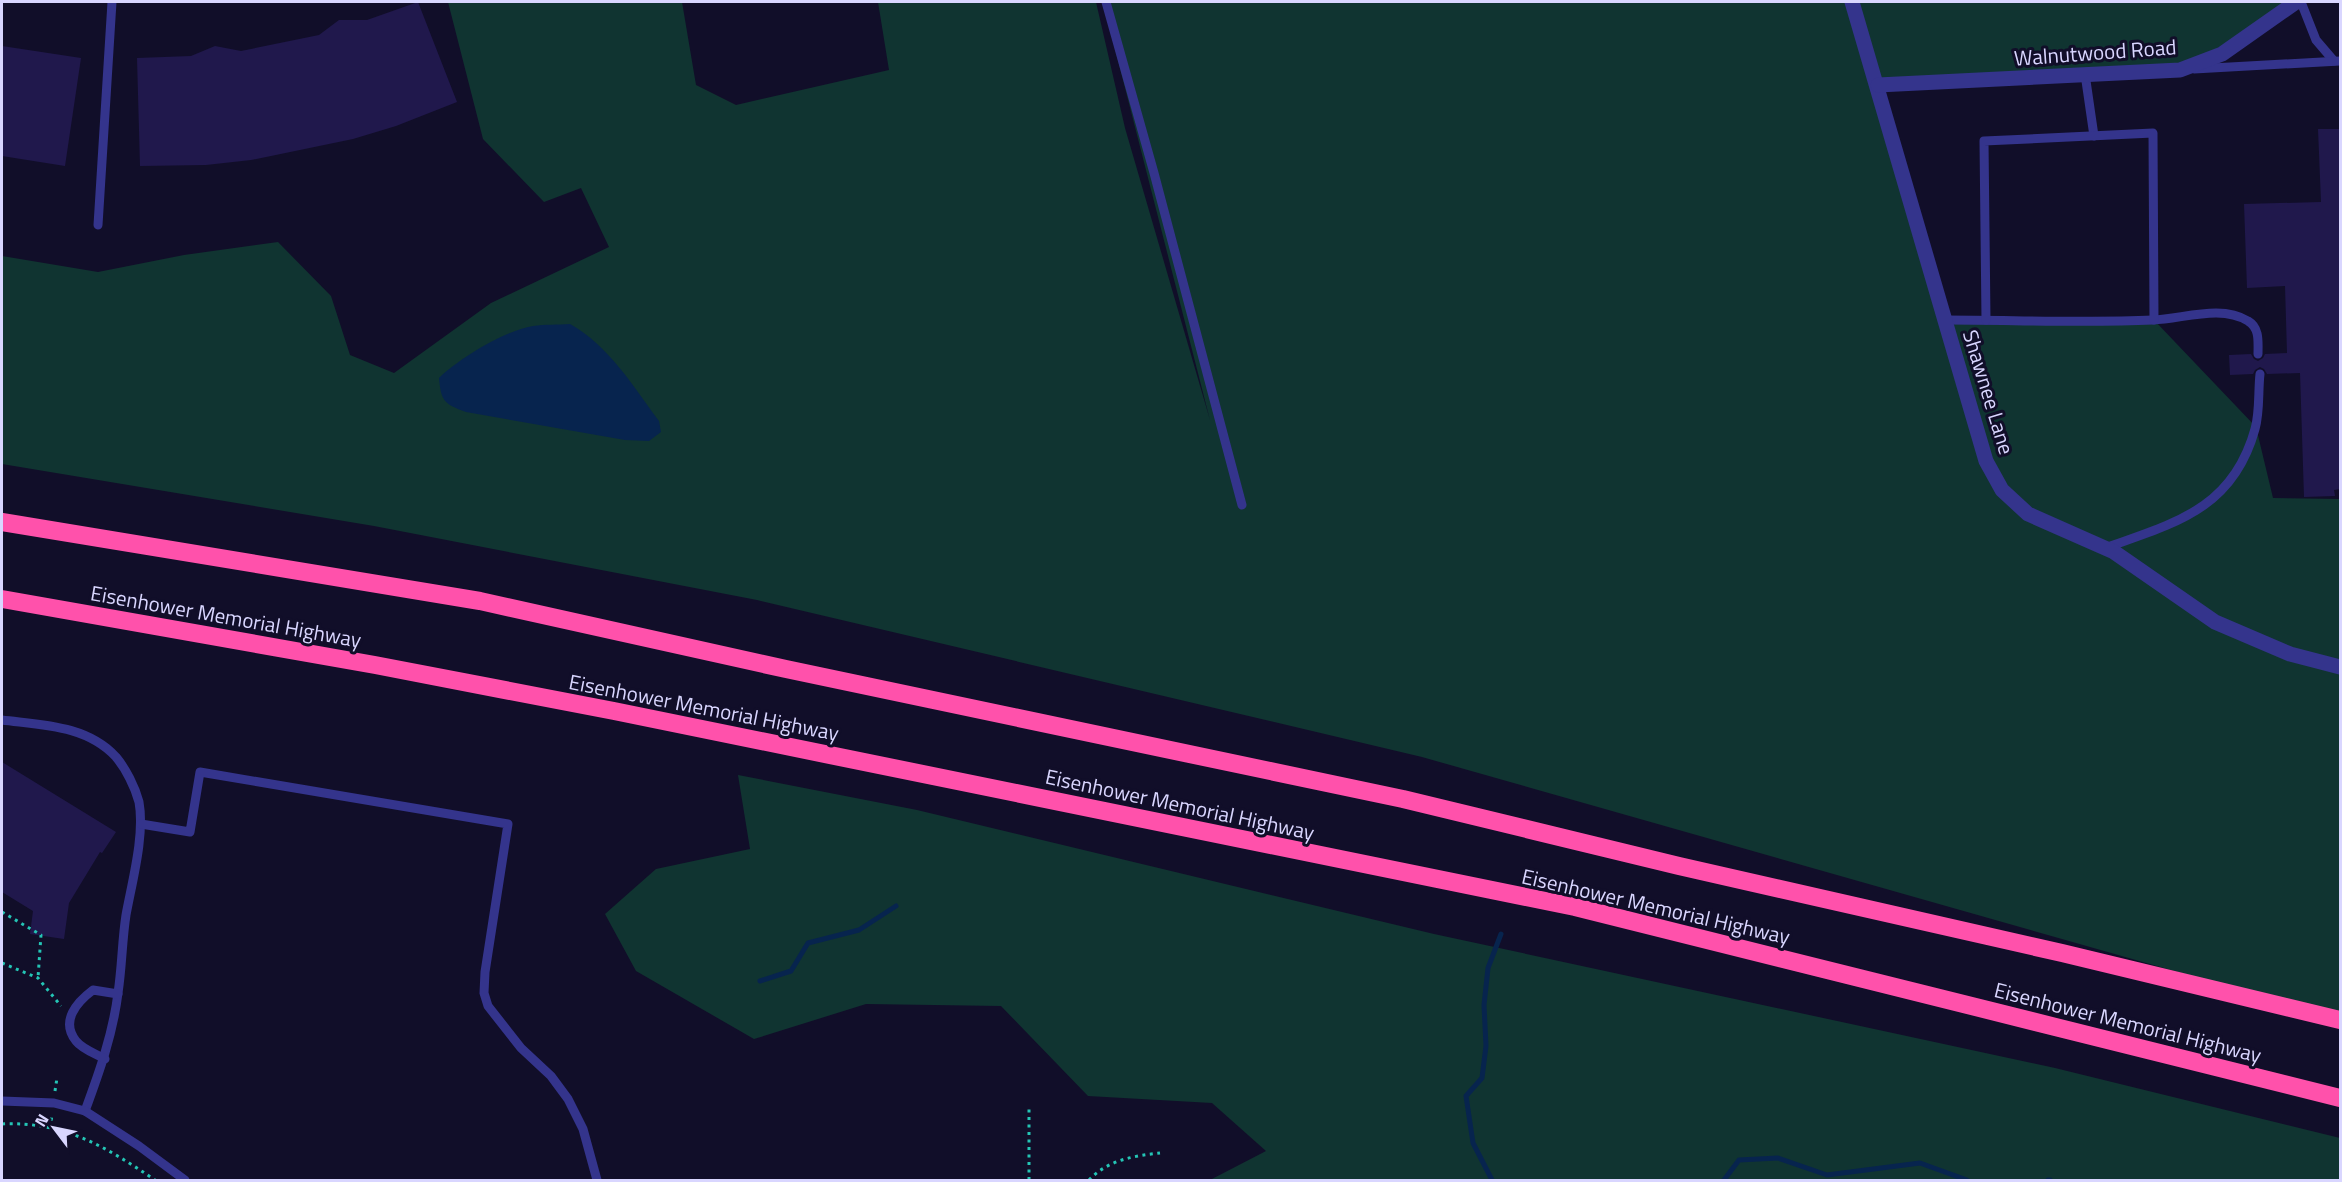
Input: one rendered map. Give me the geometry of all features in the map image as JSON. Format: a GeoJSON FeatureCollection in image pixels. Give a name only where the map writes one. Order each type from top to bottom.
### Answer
{"type":"FeatureCollection","features":[{"type":"Feature","properties":{"kind":"highway"},"geometry":{"type":"LineString","coordinates":[[2,522],[480,601],[786,669],[1403,799],[1679,866],[2074,956],[2340,1020]]}},
{"type":"Feature","properties":{"kind":"highway","name":"Eisenhower Memorial Highway"},"geometry":{"type":"LineString","coordinates":[[2,599],[375,665],[614,711],[1575,907],[2340,1098]]}},
{"type":"Feature","properties":{"kind":"street","name":"Shawnee Lane"},"geometry":{"type":"LineString","coordinates":[[1852,2],[1986,461],[2002,490],[2028,514],[2114,552],[2215,622],[2290,654],[2340,668]]}},
{"type":"Feature","properties":{"kind":"street","name":"Walnutwood Road"},"geometry":{"type":"LineString","coordinates":[[1878,85],[2180,70],[2222,54],[2296,2]]}},
{"type":"Feature","properties":{"kind":"lane"},"geometry":{"type":"LineString","coordinates":[[98,225],[112,2]]}},
{"type":"Feature","properties":{"kind":"lane"},"geometry":{"type":"LineString","coordinates":[[1106,2],[1242,505]]}},
{"type":"Feature","properties":{"kind":"lane"},"geometry":{"type":"LineString","coordinates":[[2301,2],[2316,40],[2337,61]]}},
{"type":"Feature","properties":{"kind":"lane"},"geometry":{"type":"LineString","coordinates":[[2180,70],[2337,61]]}},
{"type":"Feature","properties":{"kind":"lane"},"geometry":{"type":"LineString","coordinates":[[2085,74],[2094,136]]}},
{"type":"Feature","properties":{"kind":"lane"},"geometry":{"type":"LineString","coordinates":[[1986,320],[1984,141],[2153,134],[2154,320]]}},
{"type":"Feature","properties":{"kind":"lane"},"geometry":{"type":"LineString","coordinates":[[1945,320],[2154,320],[2215,313],[2238,317],[2250,322],[2258,331],[2258,354]]}},
{"type":"Feature","properties":{"kind":"lane"},"geometry":{"type":"LineString","coordinates":[[2105,548],[2172,523],[2201,508],[2227,486],[2243,462],[2256,427],[2260,374]]}},
{"type":"Feature","properties":{"kind":"lane"},"geometry":{"type":"LineString","coordinates":[[2,720],[67,729],[84,734],[102,744],[117,758],[130,779],[138,801],[141,824],[123,934],[118,993],[105,1059],[85,1111]]}},
{"type":"Feature","properties":{"kind":"lane"},"geometry":{"type":"LineString","coordinates":[[141,824],[190,832],[200,772],[508,824],[485,972],[484,993],[488,1006],[521,1048],[551,1076],[568,1099],[583,1129],[597,1180]]}},
{"type":"Feature","properties":{"kind":"lane"},"geometry":{"type":"LineString","coordinates":[[105,1059],[76,1042],[71,1031],[70,1013],[79,1000],[93,990],[118,993]]}},
{"type":"Feature","properties":{"kind":"lane"},"geometry":{"type":"LineString","coordinates":[[2,1101],[54,1103],[85,1111],[139,1146],[185,1180]]}},
{"type":"Feature","properties":{"kind":"path"},"geometry":{"type":"LineString","coordinates":[[2,912],[40,935],[38,978]]}},
{"type":"Feature","properties":{"kind":"path"},"geometry":{"type":"LineString","coordinates":[[2,963],[38,978],[62,1004],[58,1015]]}},
{"type":"Feature","properties":{"kind":"path"},"geometry":{"type":"LineString","coordinates":[[1029,1106],[1029,1180]]}},
{"type":"Feature","properties":{"kind":"path"},"geometry":{"type":"LineString","coordinates":[[2,1124],[18,1123],[82,1137],[110,1150],[155,1180]]}},
{"type":"Feature","properties":{"kind":"path"},"geometry":{"type":"LineString","coordinates":[[1089,1180],[1107,1166],[1122,1160],[1160,1153]]}},
{"type":"Feature","properties":{"kind":"green space"},"geometry":{"type":"Polygon","coordinates":[[[448,2],[682,2],[696,85],[736,105],[889,70],[878,2],[1096,2],[1125,128],[1210,420],[1103,2],[2296,2],[2180,70],[1878,85],[1945,319],[2154,320],[2256,427],[2273,498],[2340,499],[2340,1018],[1422,757],[757,600],[374,526],[2,464],[2,256],[98,272],[184,255],[278,242],[331,296],[350,355],[394,373],[491,303],[609,247],[581,188],[544,202],[483,139],[448,2]]]}},
{"type":"Feature","properties":{"kind":"green space"},"geometry":{"type":"Polygon","coordinates":[[[738,775],[917,810],[1434,934],[2055,1068],[2340,1138],[2340,1180],[1210,1180],[1266,1151],[1212,1103],[1088,1096],[1001,1006],[866,1004],[754,1039],[636,971],[605,914],[656,869],[750,849],[738,775]]]}},
{"type":"Feature","properties":{"kind":"water"},"geometry":{"type":"Polygon","coordinates":[[[570,324],[597,344],[630,381],[659,421],[661,432],[649,441],[625,440],[466,412],[445,401],[439,378],[483,346],[521,329],[538,325],[570,324]]]}},
{"type":"Feature","properties":{"kind":"building"},"geometry":{"type":"Polygon","coordinates":[[[418,2],[457,102],[396,126],[353,139],[251,160],[206,165],[140,166],[137,58],[191,56],[215,46],[241,51],[319,35],[339,20],[367,20],[418,2]]]}},
{"type":"Feature","properties":{"kind":"building"},"geometry":{"type":"Polygon","coordinates":[[[2,46],[81,58],[65,166],[2,156],[2,46]]]}},
{"type":"Feature","properties":{"kind":"building"},"geometry":{"type":"Polygon","coordinates":[[[2318,129],[2340,129],[2340,489],[2334,490],[2335,496],[2304,497],[2300,373],[2267,374],[2260,367],[2253,374],[2230,375],[2229,355],[2251,354],[2258,361],[2265,354],[2287,353],[2285,286],[2247,288],[2244,204],[2321,202],[2318,129]]]}},
{"type":"Feature","properties":{"kind":"building"},"geometry":{"type":"Polygon","coordinates":[[[2,762],[116,832],[102,853],[100,852],[69,903],[64,939],[30,934],[33,911],[2,892],[2,762]]]}},
{"type":"Feature","properties":{"kind":"waterway"},"geometry":{"type":"LineString","coordinates":[[760,981],[791,971],[808,943],[859,930],[896,906]]}},
{"type":"Feature","properties":{"kind":"waterway"},"geometry":{"type":"LineString","coordinates":[[1492,1180],[1473,1143],[1466,1096],[1482,1078],[1486,1046],[1484,1005],[1488,968],[1501,934]]}},
{"type":"Feature","properties":{"kind":"waterway"},"geometry":{"type":"LineString","coordinates":[[1724,1180],[1739,1160],[1778,1158],[1827,1175],[1920,1163],[1967,1180]]}}]}
